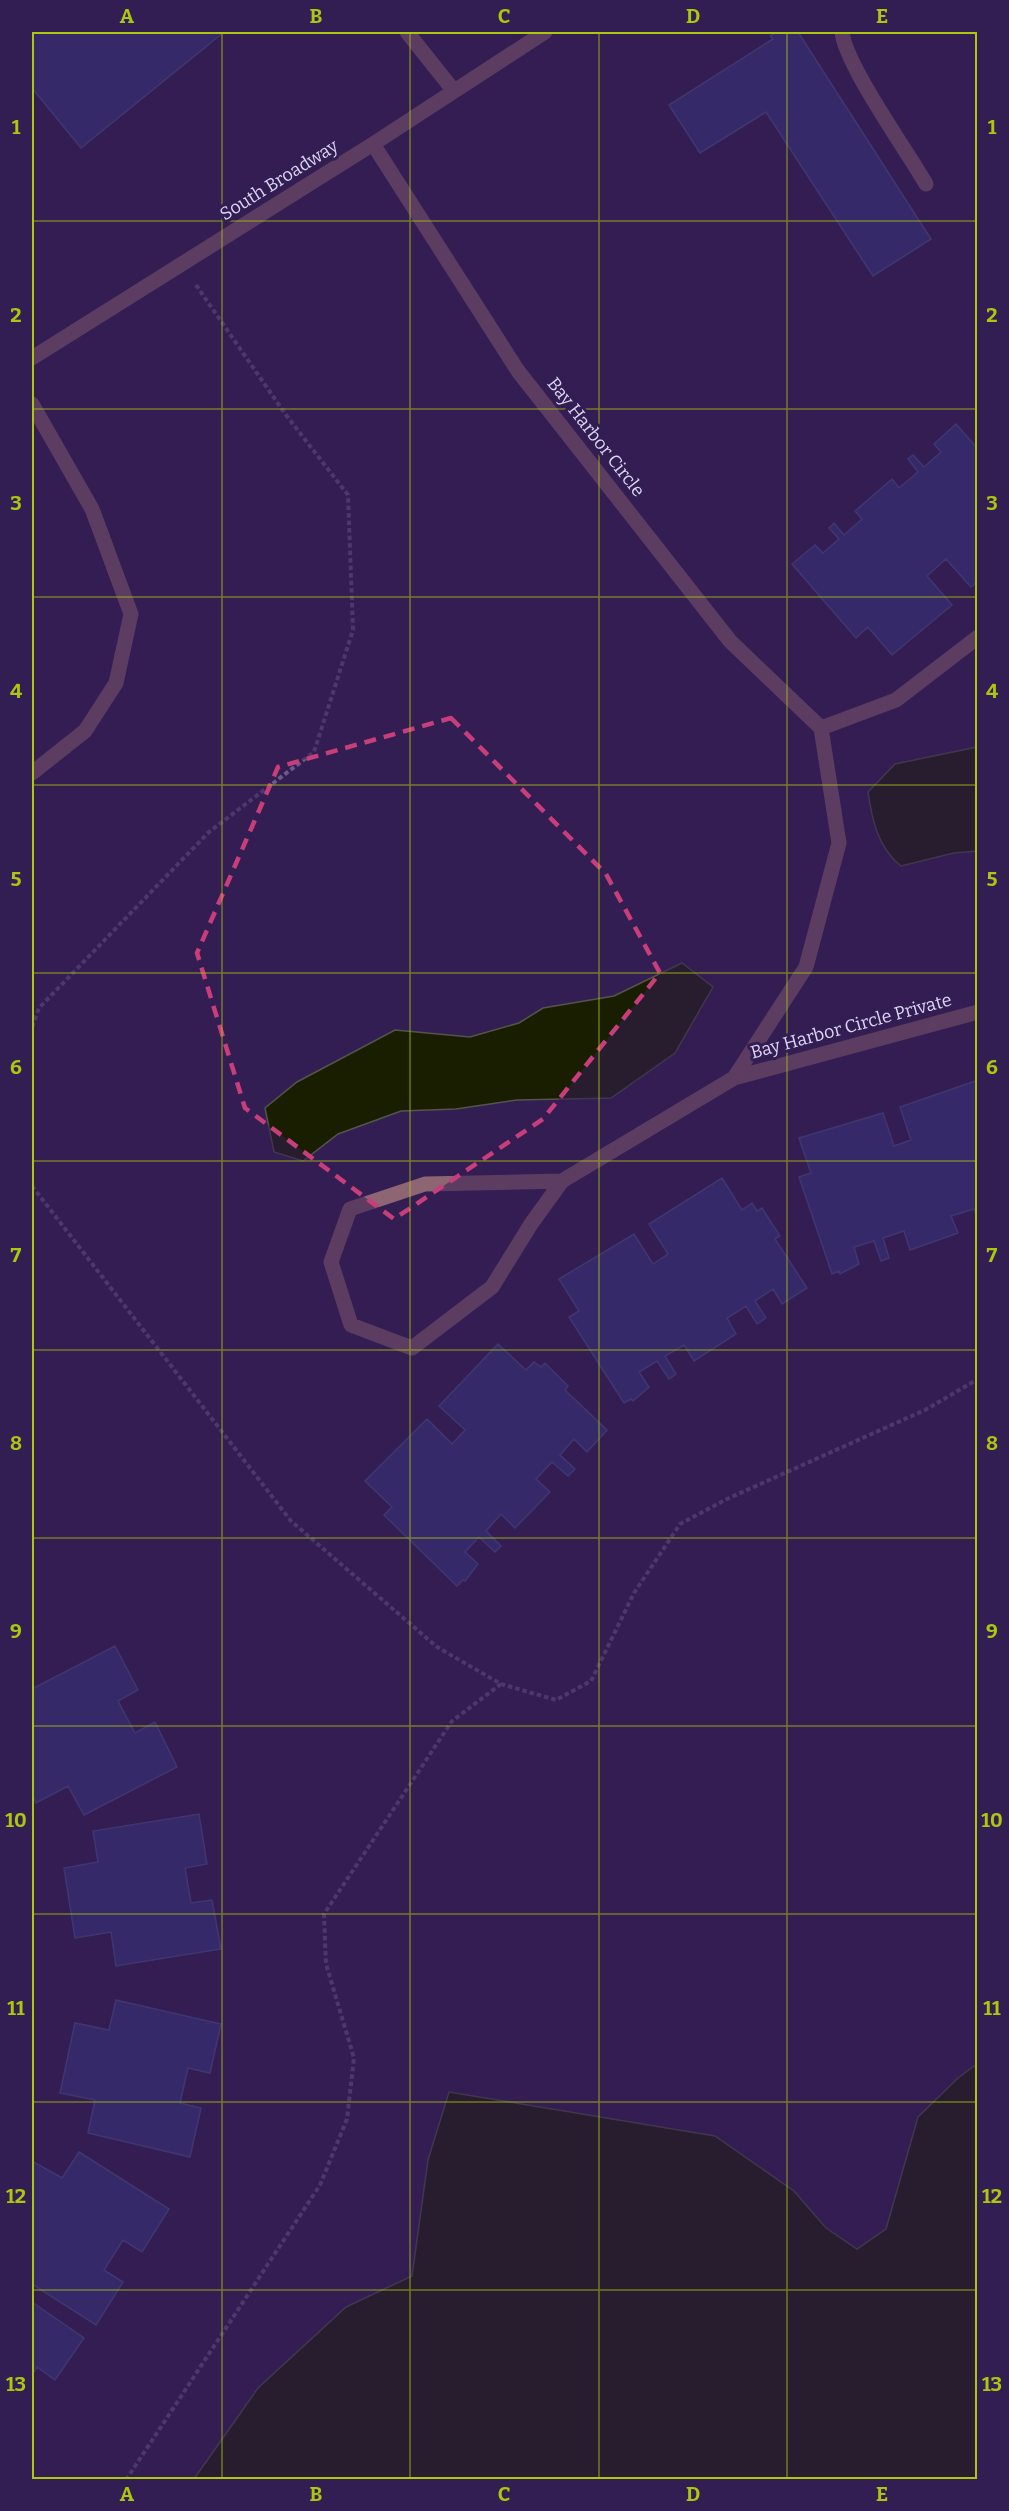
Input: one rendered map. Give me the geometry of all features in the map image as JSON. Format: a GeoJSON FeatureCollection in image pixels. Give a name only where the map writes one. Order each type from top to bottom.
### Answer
{"type":"FeatureCollection","features":[{"type":"Feature","properties":{"kind":"street"},"geometry":{"type":"LineString","coordinates":[[407,32],[454,91]]}},
{"type":"Feature","properties":{"kind":"street","name":"South Broadway"},"geometry":{"type":"LineString","coordinates":[[32,358],[373,144],[544,32]]}},
{"type":"Feature","properties":{"kind":"street"},"geometry":{"type":"LineString","coordinates":[[842,32],[843,40],[855,67],[926,184]]}},
{"type":"Feature","properties":{"kind":"street","name":"Bay Harbor Circle"},"geometry":{"type":"LineString","coordinates":[[373,144],[518,371],[730,641],[822,728]]}},
{"type":"Feature","properties":{"kind":"street"},"geometry":{"type":"LineString","coordinates":[[32,404],[92,509],[131,614],[116,683],[85,730],[32,773]]}},
{"type":"Feature","properties":{"kind":"street"},"geometry":{"type":"LineString","coordinates":[[822,728],[896,700],[978,637]]}},
{"type":"Feature","properties":{"kind":"street","name":"Bay Harbor Circle Private"},"geometry":{"type":"LineString","coordinates":[[734,1078],[806,967],[839,843],[822,728]]}},
{"type":"Feature","properties":{"kind":"street","name":"Bay Harbor Circle Private"},"geometry":{"type":"LineString","coordinates":[[562,1181],[425,1184],[350,1209],[331,1262],[351,1325],[412,1348],[492,1287],[531,1224],[562,1181],[734,1078],[978,1012]]}},
{"type":"Feature","properties":{"kind":"path"},"geometry":{"type":"LineString","coordinates":[[32,1027],[39,1008],[209,832],[314,752],[353,630],[348,495],[286,415],[182,265]]}},
{"type":"Feature","properties":{"kind":"path"},"geometry":{"type":"LineString","coordinates":[[32,1186],[291,1521],[437,1647],[501,1684],[556,1700],[591,1681],[634,1593],[680,1524],[925,1410],[978,1380]]}},
{"type":"Feature","properties":{"kind":"path"},"geometry":{"type":"LineString","coordinates":[[126,2480],[320,2185],[347,2119],[354,2058],[326,1964],[324,1914],[452,1721],[501,1684]]}},
{"type":"Feature","properties":{"kind":"highlighted area"},"geometry":{"type":"Polygon","coordinates":[[[451,718],[606,874],[660,973],[543,1119],[394,1219],[245,1108],[197,953],[278,767],[451,718]]]}},
{"type":"Feature","properties":{"kind":"shaded area"},"geometry":{"type":"Polygon","coordinates":[[[977,747],[977,851],[954,853],[901,866],[887,851],[877,833],[868,792],[895,764],[977,747]]]}},
{"type":"Feature","properties":{"kind":"shaded area"},"geometry":{"type":"Polygon","coordinates":[[[682,963],[713,987],[675,1053],[611,1098],[517,1100],[456,1109],[401,1111],[338,1134],[303,1161],[274,1152],[265,1108],[297,1082],[395,1030],[470,1037],[519,1023],[543,1008],[614,996],[682,963]]]}},
{"type":"Feature","properties":{"kind":"shaded area"},"geometry":{"type":"Polygon","coordinates":[[[977,2064],[977,2479],[194,2479],[258,2388],[346,2307],[412,2276],[428,2160],[449,2092],[715,2136],[794,2191],[826,2228],[857,2249],[886,2229],[918,2117],[958,2078],[977,2064]]]}},
{"type":"Feature","properties":{"kind":"building"},"geometry":{"type":"Polygon","coordinates":[[[32,32],[224,32],[81,148],[32,88],[32,32]]]}},
{"type":"Feature","properties":{"kind":"building"},"geometry":{"type":"Polygon","coordinates":[[[777,32],[798,32],[931,239],[873,276],[766,112],[700,153],[669,105],[773,39],[770,36],[777,32]]]}},
{"type":"Feature","properties":{"kind":"building"},"geometry":{"type":"Polygon","coordinates":[[[956,424],[978,449],[978,581],[971,587],[946,559],[927,576],[952,605],[892,655],[868,627],[856,638],[792,564],[815,545],[823,553],[839,539],[829,528],[834,523],[844,535],[862,519],[855,511],[892,479],[899,488],[918,472],[908,459],[913,455],[924,467],[941,452],[934,444],[956,424]]]}},
{"type":"Feature","properties":{"kind":"building"},"geometry":{"type":"Polygon","coordinates":[[[978,1080],[978,1220],[974,1209],[951,1216],[958,1233],[910,1250],[904,1231],[883,1238],[889,1258],[881,1261],[874,1241],[854,1247],[859,1264],[840,1274],[839,1271],[832,1274],[799,1177],[811,1173],[799,1138],[883,1113],[894,1146],[911,1140],[900,1107],[978,1080]]]}},
{"type":"Feature","properties":{"kind":"building"},"geometry":{"type":"Polygon","coordinates":[[[722,1178],[742,1210],[752,1203],[757,1211],[762,1208],[780,1236],[775,1239],[807,1288],[782,1304],[773,1289],[755,1301],[766,1318],[757,1324],[746,1306],[727,1318],[736,1334],[694,1361],[684,1345],[665,1356],[676,1374],[669,1379],[657,1361],[639,1372],[649,1387],[633,1401],[631,1399],[624,1403],[569,1317],[579,1311],[559,1279],[634,1234],[653,1264],[668,1254],[649,1224],[722,1178]]]}},
{"type":"Feature","properties":{"kind":"building"},"geometry":{"type":"Polygon","coordinates":[[[498,1344],[526,1370],[534,1362],[541,1367],[545,1363],[568,1386],[565,1390],[607,1430],[587,1452],[574,1439],[560,1455],[575,1469],[568,1476],[552,1462],[536,1479],[550,1492],[515,1528],[501,1514],[486,1531],[501,1546],[495,1552],[479,1537],[465,1552],[478,1564],[465,1581],[463,1580],[457,1586],[384,1515],[392,1507],[365,1481],[427,1419],[452,1444],[465,1430],[439,1406],[498,1344]]]}},
{"type":"Feature","properties":{"kind":"building"},"geometry":{"type":"Polygon","coordinates":[[[115,1646],[138,1690],[118,1701],[135,1733],[155,1722],[177,1767],[84,1815],[68,1786],[36,1803],[32,1794],[32,1724],[34,1723],[32,1689],[115,1646]]]}},
{"type":"Feature","properties":{"kind":"building"},"geometry":{"type":"Polygon","coordinates":[[[199,1814],[207,1864],[185,1868],[191,1903],[212,1900],[221,1949],[116,1966],[111,1932],[75,1938],[64,1868],[98,1862],[93,1831],[199,1814]]]}},
{"type":"Feature","properties":{"kind":"building"},"geometry":{"type":"Polygon","coordinates":[[[116,2000],[221,2024],[210,2073],[188,2068],[180,2103],[201,2108],[190,2157],[88,2133],[95,2100],[60,2093],[75,2023],[109,2030],[116,2000]]]}},
{"type":"Feature","properties":{"kind":"building"},"geometry":{"type":"Polygon","coordinates":[[[79,2152],[169,2209],[142,2252],[123,2240],[104,2270],[123,2282],[96,2325],[32,2284],[32,2161],[62,2178],[79,2152]]]}},
{"type":"Feature","properties":{"kind":"building"},"geometry":{"type":"Polygon","coordinates":[[[32,2302],[84,2338],[55,2380],[37,2367],[32,2375],[32,2302]]]}}]}
